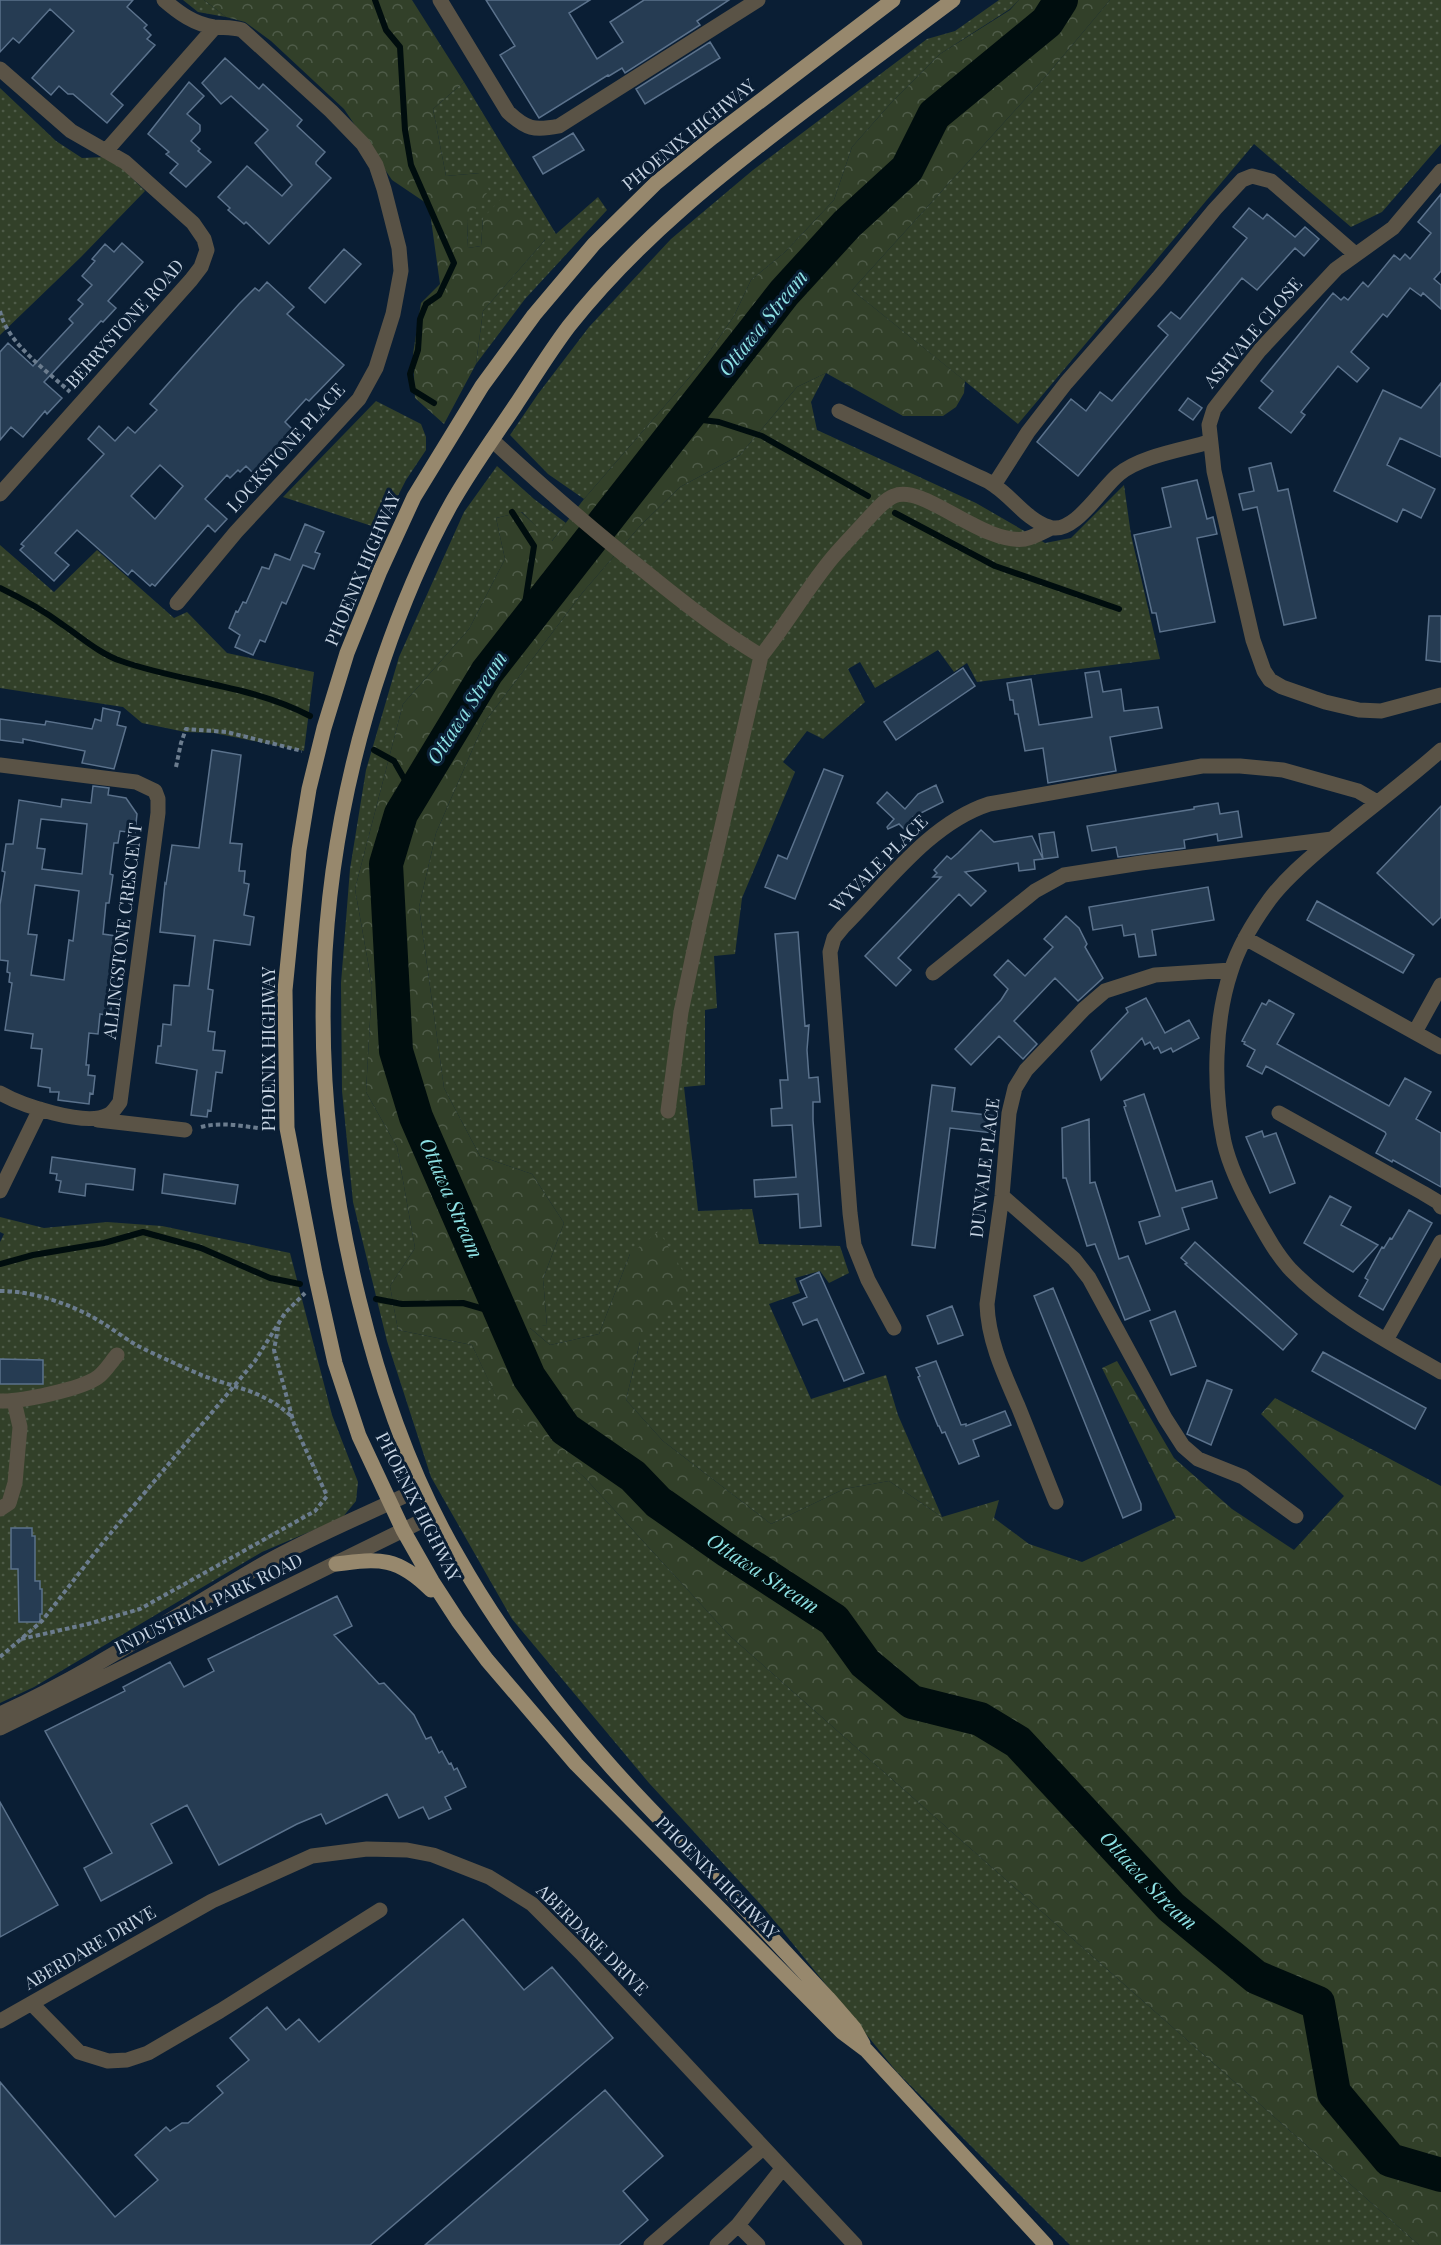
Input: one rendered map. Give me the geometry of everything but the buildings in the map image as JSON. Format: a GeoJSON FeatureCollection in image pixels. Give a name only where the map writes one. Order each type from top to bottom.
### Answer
{"type":"FeatureCollection","features":[{"type":"Feature","properties":{"kind":"main road","name":"PHOENIX HIGHWAY"},"geometry":{"type":"LineString","coordinates":[[893,0],[656,183],[594,244],[534,315],[482,386],[414,497],[380,571],[347,653],[309,789],[299,850],[285,990],[288,1131],[299,1197],[335,1363],[359,1436],[403,1530],[450,1609],[487,1660],[576,1764],[842,2032],[866,2050],[1046,2245]]}},
{"type":"Feature","properties":{"kind":"main road","name":"PHOENIX HIGHWAY"},"geometry":{"type":"LineString","coordinates":[[866,2050],[854,2028],[828,1998],[606,1761],[502,1628],[434,1515],[421,1488],[373,1356],[346,1243],[329,1134],[323,1048],[323,975],[332,867],[349,781],[371,697],[393,630],[450,505],[568,328],[621,267],[688,202],[952,0]]}},
{"type":"Feature","properties":{"kind":"main road"},"geometry":{"type":"LineString","coordinates":[[336,1564],[379,1560],[394,1562],[422,1581],[450,1609]]}},
{"type":"Feature","properties":{"kind":"street","name":"LOCKSTONE PLACE"},"geometry":{"type":"LineString","coordinates":[[164,0],[187,18],[198,23],[216,27],[230,26],[242,30],[363,144],[376,165],[384,189],[399,248],[401,271],[393,314],[376,368],[359,399],[236,532],[177,603]]}},
{"type":"Feature","properties":{"kind":"street"},"geometry":{"type":"LineString","coordinates":[[440,0],[508,112],[520,123],[532,129],[544,129],[559,126],[758,0]]}},
{"type":"Feature","properties":{"kind":"street"},"geometry":{"type":"LineString","coordinates":[[106,151],[216,27]]}},
{"type":"Feature","properties":{"kind":"street","name":"BERRYSTONE ROAD"},"geometry":{"type":"LineString","coordinates":[[0,69],[71,131],[125,162],[192,224],[204,239],[207,250],[201,267],[191,280],[0,494]]}},
{"type":"Feature","properties":{"kind":"street","name":"ASHVALE CLOSE"},"geometry":{"type":"LineString","coordinates":[[1441,171],[1393,228],[1336,269],[1260,350],[1214,409],[1209,424],[1209,442],[1214,471],[1253,640],[1264,671],[1270,680],[1282,687],[1325,702],[1359,710],[1381,711],[1441,695]]}},
{"type":"Feature","properties":{"kind":"street"},"geometry":{"type":"LineString","coordinates":[[994,485],[1028,432],[1066,383],[1242,180],[1252,176],[1270,181],[1355,254]]}},
{"type":"Feature","properties":{"kind":"street"},"geometry":{"type":"LineString","coordinates":[[839,411],[994,485],[1033,519],[1050,528]]}},
{"type":"Feature","properties":{"kind":"street"},"geometry":{"type":"LineString","coordinates":[[492,440],[557,500],[695,612],[727,636],[760,656]]}},
{"type":"Feature","properties":{"kind":"street"},"geometry":{"type":"LineString","coordinates":[[668,1111],[681,1012],[760,656],[783,630],[833,557],[882,504],[896,495],[904,494],[922,498],[994,536],[1013,539],[1027,538],[1050,528],[1063,527],[1075,519],[1119,474],[1141,462],[1209,442]]}},
{"type":"Feature","properties":{"kind":"street"},"geometry":{"type":"LineString","coordinates":[[1441,750],[1302,864],[1271,897],[1245,938],[1231,970],[1218,1040],[1217,1094],[1224,1143],[1242,1193],[1267,1237],[1291,1269],[1335,1307],[1441,1372]]}},
{"type":"Feature","properties":{"kind":"street","name":"ALLINGSTONE CRESCENT"},"geometry":{"type":"LineString","coordinates":[[0,765],[136,782],[155,791],[158,798],[158,813],[120,1102],[106,1117],[92,1119]]}},
{"type":"Feature","properties":{"kind":"street","name":"WYVALE PLACE"},"geometry":{"type":"LineString","coordinates":[[894,1328],[868,1280],[858,1253],[850,1213],[830,952],[834,938],[843,927],[933,835],[963,814],[989,804],[1202,766],[1240,766],[1283,770],[1358,791],[1377,802]]}},
{"type":"Feature","properties":{"kind":"street"},"geometry":{"type":"LineString","coordinates":[[933,973],[1035,891],[1064,875],[1332,839]]}},
{"type":"Feature","properties":{"kind":"street"},"geometry":{"type":"LineString","coordinates":[[1245,938],[1441,1047]]}},
{"type":"Feature","properties":{"kind":"street","name":"DUNVALE PLACE"},"geometry":{"type":"LineString","coordinates":[[1056,1502],[1008,1384],[987,1319],[987,1304],[1002,1196],[1009,1113],[1015,1088],[1036,1058],[1084,1008],[1105,991],[1155,975],[1231,970]]}},
{"type":"Feature","properties":{"kind":"street"},"geometry":{"type":"LineString","coordinates":[[1415,1032],[1441,985]]}},
{"type":"Feature","properties":{"kind":"street"},"geometry":{"type":"LineString","coordinates":[[0,1093],[40,1109],[92,1119],[185,1130]]}},
{"type":"Feature","properties":{"kind":"street"},"geometry":{"type":"LineString","coordinates":[[0,1191],[40,1109]]}},
{"type":"Feature","properties":{"kind":"street"},"geometry":{"type":"LineString","coordinates":[[1279,1113],[1423,1193],[1438,1202],[1441,1207]]}},
{"type":"Feature","properties":{"kind":"street"},"geometry":{"type":"LineString","coordinates":[[1002,1196],[1074,1259],[1089,1278],[1165,1418],[1183,1446],[1198,1458],[1243,1477],[1296,1516]]}},
{"type":"Feature","properties":{"kind":"street"},"geometry":{"type":"LineString","coordinates":[[1386,1340],[1441,1242]]}},
{"type":"Feature","properties":{"kind":"street"},"geometry":{"type":"LineString","coordinates":[[0,1509],[9,1503],[15,1483],[20,1427],[7,1401],[70,1389],[98,1378],[117,1355]]}},
{"type":"Feature","properties":{"kind":"street","name":"INDUSTRIAL PARK ROAD"},"geometry":{"type":"LineString","coordinates":[[0,1714],[151,1633],[268,1562],[421,1488]]}},
{"type":"Feature","properties":{"kind":"street","name":"INDUSTRIAL PARK ROAD"},"geometry":{"type":"LineString","coordinates":[[0,1728],[434,1515]]}},
{"type":"Feature","properties":{"kind":"street","name":"ABERDARE DRIVE"},"geometry":{"type":"LineString","coordinates":[[0,2021],[212,1901],[312,1856],[367,1849],[407,1850],[433,1855],[489,1877],[532,1904],[583,1955],[855,2245]]}},
{"type":"Feature","properties":{"kind":"street"},"geometry":{"type":"LineString","coordinates":[[32,2004],[79,2052],[108,2061],[127,2060],[148,2053],[220,2011],[380,1910]]}},
{"type":"Feature","properties":{"kind":"street"},"geometry":{"type":"LineString","coordinates":[[651,2245],[763,2148]]}},
{"type":"Feature","properties":{"kind":"street"},"geometry":{"type":"LineString","coordinates":[[717,2245],[738,2225],[782,2169]]}},
{"type":"Feature","properties":{"kind":"street"},"geometry":{"type":"LineString","coordinates":[[738,2225],[758,2245]]}},
{"type":"Feature","properties":{"kind":"path"},"geometry":{"type":"LineString","coordinates":[[0,311],[9,334],[82,402]]}},
{"type":"Feature","properties":{"kind":"path"},"geometry":{"type":"LineString","coordinates":[[176,767],[186,729],[227,732],[318,755]]}},
{"type":"Feature","properties":{"kind":"path"},"geometry":{"type":"LineString","coordinates":[[185,1130],[209,1125],[288,1131]]}},
{"type":"Feature","properties":{"kind":"path"},"geometry":{"type":"LineString","coordinates":[[0,1291],[16,1291],[58,1302],[94,1318],[146,1349],[206,1377],[276,1402],[292,1417]]}},
{"type":"Feature","properties":{"kind":"path"},"geometry":{"type":"LineString","coordinates":[[0,1657],[42,1621],[105,1540],[255,1361],[279,1323],[305,1293],[320,1295]]}},
{"type":"Feature","properties":{"kind":"path"},"geometry":{"type":"LineString","coordinates":[[21,1639],[141,1609],[315,1510],[327,1496],[292,1417],[274,1350],[279,1323]]}},
{"type":"Feature","properties":{"kind":"green space"},"geometry":{"type":"Polygon","coordinates":[[[183,0],[204,0],[226,17],[198,12],[183,0]]]}},
{"type":"Feature","properties":{"kind":"green space"},"geometry":{"type":"Polygon","coordinates":[[[204,0],[412,0],[464,82],[433,109],[446,176],[480,173],[489,190],[467,221],[468,248],[481,246],[483,218],[503,197],[545,240],[483,311],[476,364],[444,424],[415,398],[413,354],[421,303],[440,284],[429,205],[392,180],[344,109],[271,41],[245,22],[226,17],[204,0]]]}},
{"type":"Feature","properties":{"kind":"green space"},"geometry":{"type":"Polygon","coordinates":[[[999,0],[1019,0],[1010,9],[940,54],[891,103],[852,147],[834,200],[785,252],[751,280],[734,316],[701,364],[584,499],[548,474],[510,435],[589,327],[671,239],[753,170],[927,39],[955,31],[999,0]]]}},
{"type":"Feature","properties":{"kind":"green space"},"geometry":{"type":"Polygon","coordinates":[[[1019,0],[1110,0],[1047,75],[852,290],[965,381],[964,393],[956,407],[943,416],[903,416],[826,373],[797,387],[740,455],[680,487],[640,526],[583,592],[484,723],[436,833],[419,907],[444,1088],[480,1156],[532,1174],[564,1223],[543,1279],[547,1325],[530,1328],[550,1345],[599,1334],[630,1254],[659,1231],[694,1290],[640,1342],[626,1400],[663,1441],[771,1524],[844,1489],[889,1481],[942,1517],[999,1500],[994,1518],[1029,1544],[1082,1562],[1176,1518],[1102,1368],[1117,1361],[1174,1458],[1232,1509],[1294,1550],[1344,1496],[1261,1414],[1275,1398],[1441,1486],[1441,2245],[1419,2245],[730,1636],[585,1478],[499,1403],[472,1345],[398,1330],[390,1286],[415,1248],[397,1147],[366,1092],[372,985],[355,889],[403,704],[469,629],[505,559],[496,518],[521,512],[552,541],[584,499],[701,364],[734,316],[751,280],[785,252],[834,200],[852,147],[891,103],[940,54],[1010,10],[1019,0]]]}},
{"type":"Feature","properties":{"kind":"green space"},"geometry":{"type":"Polygon","coordinates":[[[1110,0],[1441,0],[1441,144],[1382,212],[1351,227],[1254,144],[1018,424],[852,290],[1047,75],[1110,0]]]}},
{"type":"Feature","properties":{"kind":"green space"},"geometry":{"type":"Polygon","coordinates":[[[464,82],[556,234],[598,197],[607,210],[525,299],[476,364],[483,311],[545,240],[483,218],[481,246],[468,248],[467,221],[480,173],[446,176],[433,109],[464,82]]]}},
{"type":"Feature","properties":{"kind":"green space"},"geometry":{"type":"Polygon","coordinates":[[[0,88],[56,141],[82,158],[104,157],[120,166],[145,191],[0,335],[0,88]]]}},
{"type":"Feature","properties":{"kind":"green space"},"geometry":{"type":"Polygon","coordinates":[[[826,373],[811,402],[817,430],[976,503],[1045,543],[1071,538],[1124,485],[1131,535],[1160,659],[977,682],[967,663],[954,672],[938,650],[875,688],[860,662],[848,669],[865,702],[823,739],[807,731],[783,762],[795,772],[742,898],[735,954],[714,956],[717,1008],[705,1010],[705,1085],[684,1087],[698,1211],[752,1209],[759,1244],[840,1246],[849,1273],[829,1283],[820,1271],[795,1278],[800,1293],[769,1304],[811,1399],[886,1375],[898,1415],[942,1517],[889,1481],[844,1489],[771,1524],[663,1441],[626,1400],[640,1342],[630,1254],[599,1334],[550,1345],[529,1327],[547,1325],[543,1279],[564,1223],[532,1174],[480,1156],[444,1088],[419,907],[436,833],[484,723],[583,592],[640,526],[680,487],[740,455],[797,387],[826,373]]]}},
{"type":"Feature","properties":{"kind":"green space"},"geometry":{"type":"Polygon","coordinates":[[[376,401],[421,424],[426,437],[426,450],[406,480],[381,529],[283,497],[376,401]]]}},
{"type":"Feature","properties":{"kind":"green space"},"geometry":{"type":"Polygon","coordinates":[[[497,466],[534,499],[566,523],[551,542],[522,512],[496,518],[505,559],[469,629],[403,704],[355,889],[372,985],[366,1092],[397,1147],[415,1248],[390,1286],[398,1330],[472,1345],[498,1400],[585,1478],[730,1636],[1419,2245],[1070,2245],[896,2071],[763,1907],[649,1783],[512,1619],[431,1477],[387,1341],[353,1202],[342,1091],[341,983],[350,869],[366,770],[399,657],[464,512],[497,466]]]}},
{"type":"Feature","properties":{"kind":"green space"},"geometry":{"type":"Polygon","coordinates":[[[0,545],[54,592],[97,550],[174,618],[187,612],[227,653],[314,672],[304,751],[214,733],[185,732],[142,723],[123,707],[0,688],[0,545]]]}},
{"type":"Feature","properties":{"kind":"green space"},"geometry":{"type":"Polygon","coordinates":[[[0,1217],[44,1228],[107,1222],[162,1226],[290,1253],[332,1415],[358,1482],[356,1501],[342,1518],[262,1552],[34,1687],[0,1703],[0,1242],[4,1234],[0,1232],[0,1217]]]}},
{"type":"Feature","properties":{"kind":"waterway"},"geometry":{"type":"LineString","coordinates":[[375,0],[386,30],[400,47],[405,130],[411,165],[454,263],[439,295],[426,304],[420,319],[418,350],[410,374],[413,390],[434,403]]}},
{"type":"Feature","properties":{"kind":"waterway","name":"Ottawa Stream"},"geometry":{"type":"LineString","coordinates":[[1061,0],[1047,22],[934,115],[907,169],[847,224],[784,293],[487,672],[401,814],[386,864],[396,1051],[416,1117],[529,1377],[565,1429],[633,1476],[658,1502],[834,1620],[865,1663],[912,1702],[980,1719],[1018,1742],[1171,1907],[1256,1977],[1318,2003],[1334,2093],[1390,2160],[1441,2175]]}},
{"type":"Feature","properties":{"kind":"waterway"},"geometry":{"type":"LineString","coordinates":[[686,418],[719,422],[762,436],[868,496]]}},
{"type":"Feature","properties":{"kind":"waterway"},"geometry":{"type":"LineString","coordinates":[[512,512],[534,546],[524,610],[526,622]]}},
{"type":"Feature","properties":{"kind":"waterway"},"geometry":{"type":"LineString","coordinates":[[895,513],[995,566],[1119,609]]}},
{"type":"Feature","properties":{"kind":"waterway"},"geometry":{"type":"LineString","coordinates":[[0,588],[40,610],[113,658],[169,675],[265,697],[310,716]]}},
{"type":"Feature","properties":{"kind":"waterway"},"geometry":{"type":"LineString","coordinates":[[374,750],[394,761],[413,794]]}},
{"type":"Feature","properties":{"kind":"waterway"},"geometry":{"type":"LineString","coordinates":[[0,1264],[33,1255],[104,1243],[143,1232],[201,1248],[270,1278],[300,1284]]}},
{"type":"Feature","properties":{"kind":"waterway"},"geometry":{"type":"LineString","coordinates":[[376,1299],[402,1304],[463,1303],[501,1314]]}}]}
